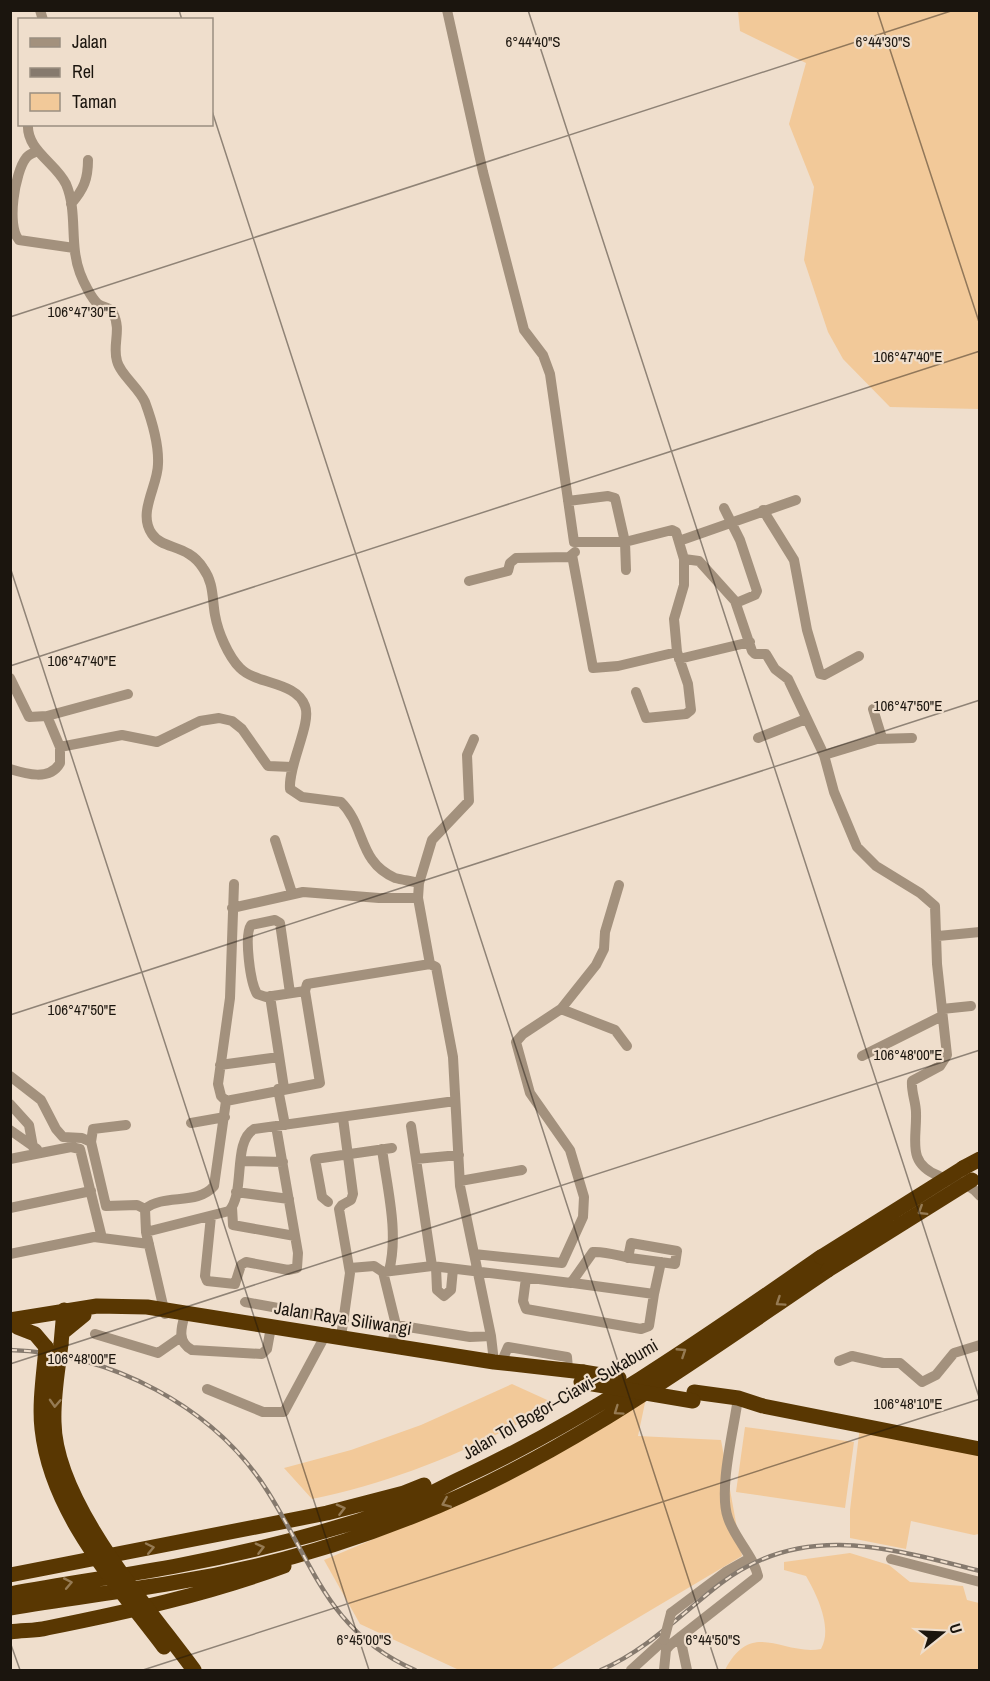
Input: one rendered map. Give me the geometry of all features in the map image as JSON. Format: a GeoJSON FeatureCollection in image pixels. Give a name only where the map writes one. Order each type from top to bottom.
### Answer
{"type":"FeatureCollection","features":[{"type":"Feature","properties":{"kind":"highway","name":"Jalan Tol Bogor–Ciawi–Sukabumi"},"geometry":{"type":"LineString","coordinates":[[10,1594],[180,1566],[319,1533],[402,1506],[505,1458],[647,1374],[972,1175],[980,1159]]}},
{"type":"Feature","properties":{"kind":"highway","name":"Jalan Tol Bogor–Ciawi–Sukabumi"},"geometry":{"type":"LineString","coordinates":[[10,1608],[173,1583],[324,1547],[415,1516],[476,1490],[603,1421],[825,1263]]}},
{"type":"Feature","properties":{"kind":"highway","name":"Jalan Raya Siliwangi"},"geometry":{"type":"LineString","coordinates":[[13,1324],[56,1327],[122,1305],[271,1326],[578,1375],[694,1397],[763,1406],[980,1449]]}},
{"type":"Feature","properties":{"kind":"highway","name":"Jalan Raya Siliwangi"},"geometry":{"type":"LineString","coordinates":[[56,1327],[84,1316],[171,1312]]}},
{"type":"Feature","properties":{"kind":"highway"},"geometry":{"type":"LineString","coordinates":[[13,1324],[34,1334],[56,1327]]}},
{"type":"Feature","properties":{"kind":"highway"},"geometry":{"type":"LineString","coordinates":[[56,1327],[42,1428],[57,1486],[74,1521],[105,1568],[182,1671]]}},
{"type":"Feature","properties":{"kind":"highway"},"geometry":{"type":"LineString","coordinates":[[56,1327],[54,1424],[70,1488],[97,1535],[194,1671]]}},
{"type":"Feature","properties":{"kind":"highway"},"geometry":{"type":"LineString","coordinates":[[10,1575],[327,1513],[404,1493],[485,1459],[505,1458]]}},
{"type":"Feature","properties":{"kind":"highway"},"geometry":{"type":"LineString","coordinates":[[10,1639],[244,1580],[305,1558],[324,1547]]}},
{"type":"Feature","properties":{"kind":"highway"},"geometry":{"type":"LineString","coordinates":[[10,1632],[43,1629]]}},
{"type":"Feature","properties":{"kind":"street"},"geometry":{"type":"LineString","coordinates":[[447,10],[483,172],[491,195],[523,327],[543,355],[550,374],[576,551],[572,555],[516,558],[510,562],[507,571],[469,581]]}},
{"type":"Feature","properties":{"kind":"street"},"geometry":{"type":"LineString","coordinates":[[28,126],[29,137],[38,151],[61,175],[71,204],[74,248],[80,273],[98,304],[110,308],[114,314],[118,329],[117,363],[143,398],[154,434],[158,467],[147,513],[149,528],[158,540],[186,551],[204,568],[213,588],[217,621],[238,667],[249,675],[288,690],[302,700],[307,717],[292,767],[292,792],[302,797],[341,802],[354,820],[371,861],[395,878],[419,883]]}},
{"type":"Feature","properties":{"kind":"street"},"geometry":{"type":"LineString","coordinates":[[38,151],[27,156],[20,174],[12,208],[15,236],[19,240],[74,248]]}},
{"type":"Feature","properties":{"kind":"street"},"geometry":{"type":"LineString","coordinates":[[71,204],[82,191],[88,176],[88,160]]}},
{"type":"Feature","properties":{"kind":"street"},"geometry":{"type":"LineString","coordinates":[[568,501],[608,496],[615,498],[625,542],[626,570]]}},
{"type":"Feature","properties":{"kind":"street"},"geometry":{"type":"LineString","coordinates":[[679,541],[796,500]]}},
{"type":"Feature","properties":{"kind":"street"},"geometry":{"type":"LineString","coordinates":[[724,508],[757,591],[736,603]]}},
{"type":"Feature","properties":{"kind":"street"},"geometry":{"type":"LineString","coordinates":[[763,510],[794,560],[807,630],[820,674],[825,674],[859,656]]}},
{"type":"Feature","properties":{"kind":"street"},"geometry":{"type":"LineString","coordinates":[[575,543],[625,542],[672,530],[679,541],[684,558],[684,585],[674,615],[678,655],[688,684],[690,712],[646,718],[636,692]]}},
{"type":"Feature","properties":{"kind":"street"},"geometry":{"type":"LineString","coordinates":[[572,555],[593,668],[618,666],[750,642]]}},
{"type":"Feature","properties":{"kind":"street"},"geometry":{"type":"LineString","coordinates":[[684,558],[699,561],[736,603],[754,653],[766,654],[775,669],[787,676],[824,755],[834,792],[857,847],[876,866],[933,902],[936,909],[942,1013],[947,1051],[946,1060],[940,1066],[915,1078],[912,1083],[916,1112],[914,1145],[920,1160],[929,1171],[946,1179],[968,1184],[980,1196]]}},
{"type":"Feature","properties":{"kind":"street"},"geometry":{"type":"LineString","coordinates":[[10,678],[29,717],[47,716],[128,694]]}},
{"type":"Feature","properties":{"kind":"street"},"geometry":{"type":"LineString","coordinates":[[873,709],[882,738]]}},
{"type":"Feature","properties":{"kind":"street"},"geometry":{"type":"LineString","coordinates":[[10,769],[31,775],[54,770],[60,763],[60,747],[47,716]]}},
{"type":"Feature","properties":{"kind":"street"},"geometry":{"type":"LineString","coordinates":[[60,747],[122,735],[158,742],[200,722],[219,718],[232,721],[242,729],[268,766],[292,767]]}},
{"type":"Feature","properties":{"kind":"street"},"geometry":{"type":"LineString","coordinates":[[758,738],[806,719]]}},
{"type":"Feature","properties":{"kind":"street"},"geometry":{"type":"LineString","coordinates":[[824,755],[882,738],[912,738]]}},
{"type":"Feature","properties":{"kind":"street"},"geometry":{"type":"LineString","coordinates":[[430,964],[418,898],[419,883],[432,840],[469,801],[467,755],[474,739]]}},
{"type":"Feature","properties":{"kind":"street"},"geometry":{"type":"LineString","coordinates":[[275,840],[292,893]]}},
{"type":"Feature","properties":{"kind":"street"},"geometry":{"type":"LineString","coordinates":[[145,1209],[157,1203],[208,1193],[214,1186],[225,1117],[226,1101],[219,1088],[230,998],[234,884]]}},
{"type":"Feature","properties":{"kind":"street"},"geometry":{"type":"LineString","coordinates":[[474,1254],[561,1263],[580,1224],[585,1201],[571,1154],[530,1093],[516,1042],[523,1034],[561,1009],[575,995],[601,957],[609,917],[619,885]]}},
{"type":"Feature","properties":{"kind":"street"},"geometry":{"type":"LineString","coordinates":[[232,908],[292,893],[318,892],[379,898],[418,898]]}},
{"type":"Feature","properties":{"kind":"street"},"geometry":{"type":"LineString","coordinates":[[290,993],[281,926],[276,920],[251,925],[247,933],[254,988],[259,996],[270,996],[305,991]]}},
{"type":"Feature","properties":{"kind":"street"},"geometry":{"type":"LineString","coordinates":[[938,936],[980,932]]}},
{"type":"Feature","properties":{"kind":"street"},"geometry":{"type":"LineString","coordinates":[[226,1101],[320,1083],[305,991],[309,984],[430,964],[436,966],[453,1057],[460,1181],[491,1336],[501,1363]]}},
{"type":"Feature","properties":{"kind":"street"},"geometry":{"type":"LineString","coordinates":[[211,1216],[206,1280],[213,1283],[235,1284],[240,1267],[246,1262],[295,1269],[299,1262],[283,1162],[279,1057],[270,996]]}},
{"type":"Feature","properties":{"kind":"street"},"geometry":{"type":"LineString","coordinates":[[862,1056],[942,1013],[971,1006]]}},
{"type":"Feature","properties":{"kind":"street"},"geometry":{"type":"LineString","coordinates":[[561,1009],[615,1030],[627,1046]]}},
{"type":"Feature","properties":{"kind":"street"},"geometry":{"type":"LineString","coordinates":[[220,1065],[279,1057]]}},
{"type":"Feature","properties":{"kind":"street"},"geometry":{"type":"LineString","coordinates":[[10,1076],[41,1100],[56,1129],[63,1137],[82,1138],[92,1143]]}},
{"type":"Feature","properties":{"kind":"street"},"geometry":{"type":"LineString","coordinates":[[296,1236],[234,1225],[231,1221],[247,1134],[258,1128],[455,1101]]}},
{"type":"Feature","properties":{"kind":"street"},"geometry":{"type":"LineString","coordinates":[[10,1104],[29,1125],[38,1150]]}},
{"type":"Feature","properties":{"kind":"street"},"geometry":{"type":"LineString","coordinates":[[191,1123],[225,1117]]}},
{"type":"Feature","properties":{"kind":"street"},"geometry":{"type":"LineString","coordinates":[[207,1389],[263,1412],[284,1412],[344,1320],[350,1268],[339,1209],[353,1196],[343,1118]]}},
{"type":"Feature","properties":{"kind":"street"},"geometry":{"type":"LineString","coordinates":[[126,1125],[93,1129],[92,1143],[105,1204],[111,1208],[137,1205],[145,1209]]}},
{"type":"Feature","properties":{"kind":"street"},"geometry":{"type":"LineString","coordinates":[[411,1126],[437,1290],[444,1296],[451,1290],[453,1269]]}},
{"type":"Feature","properties":{"kind":"street"},"geometry":{"type":"LineString","coordinates":[[10,1130],[38,1150]]}},
{"type":"Feature","properties":{"kind":"street"},"geometry":{"type":"LineString","coordinates":[[81,1151],[92,1143]]}},
{"type":"Feature","properties":{"kind":"street"},"geometry":{"type":"LineString","coordinates":[[10,1159],[38,1150],[71,1146],[81,1151],[102,1238]]}},
{"type":"Feature","properties":{"kind":"street"},"geometry":{"type":"LineString","coordinates":[[328,1202],[322,1197],[314,1161],[387,1149],[393,1239],[386,1271],[396,1325],[392,1346]]}},
{"type":"Feature","properties":{"kind":"street"},"geometry":{"type":"LineString","coordinates":[[416,1159],[459,1155]]}},
{"type":"Feature","properties":{"kind":"street"},"geometry":{"type":"LineString","coordinates":[[241,1161],[283,1162]]}},
{"type":"Feature","properties":{"kind":"street"},"geometry":{"type":"LineString","coordinates":[[460,1181],[522,1170]]}},
{"type":"Feature","properties":{"kind":"street"},"geometry":{"type":"LineString","coordinates":[[10,1208],[92,1191]]}},
{"type":"Feature","properties":{"kind":"street"},"geometry":{"type":"LineString","coordinates":[[236,1192],[289,1199]]}},
{"type":"Feature","properties":{"kind":"street"},"geometry":{"type":"LineString","coordinates":[[147,1232],[227,1212],[232,1207]]}},
{"type":"Feature","properties":{"kind":"street"},"geometry":{"type":"LineString","coordinates":[[145,1209],[149,1244],[171,1312],[186,1347],[192,1350],[259,1355],[265,1353],[267,1349],[271,1326]]}},
{"type":"Feature","properties":{"kind":"street"},"geometry":{"type":"LineString","coordinates":[[10,1254],[102,1238],[149,1244]]}},
{"type":"Feature","properties":{"kind":"street"},"geometry":{"type":"LineString","coordinates":[[573,1283],[593,1252],[628,1258],[675,1264],[677,1247],[631,1244],[628,1258]]}},
{"type":"Feature","properties":{"kind":"street"},"geometry":{"type":"LineString","coordinates":[[526,1278],[523,1301],[526,1309],[641,1329],[649,1326],[661,1262]]}},
{"type":"Feature","properties":{"kind":"street"},"geometry":{"type":"LineString","coordinates":[[350,1268],[377,1266],[386,1271],[434,1267],[654,1294]]}},
{"type":"Feature","properties":{"kind":"street"},"geometry":{"type":"LineString","coordinates":[[245,1302],[344,1320]]}},
{"type":"Feature","properties":{"kind":"street"},"geometry":{"type":"LineString","coordinates":[[396,1325],[470,1337],[491,1336]]}},
{"type":"Feature","properties":{"kind":"street"},"geometry":{"type":"LineString","coordinates":[[95,1334],[158,1353],[181,1337]]}},
{"type":"Feature","properties":{"kind":"street"},"geometry":{"type":"LineString","coordinates":[[839,1361],[852,1356],[883,1363],[900,1363],[922,1382],[936,1375],[952,1354],[980,1345]]}},
{"type":"Feature","properties":{"kind":"street"},"geometry":{"type":"LineString","coordinates":[[501,1363],[508,1347],[567,1357],[578,1375]]}},
{"type":"Feature","properties":{"kind":"street"},"geometry":{"type":"LineString","coordinates":[[631,1671],[757,1578],[758,1574],[730,1524],[726,1509],[731,1439],[737,1403]]}},
{"type":"Feature","properties":{"kind":"street"},"geometry":{"type":"LineString","coordinates":[[664,1671],[665,1645],[671,1613],[727,1571],[750,1558]]}},
{"type":"Feature","properties":{"kind":"street"},"geometry":{"type":"LineString","coordinates":[[891,1559],[980,1582]]}},
{"type":"Feature","properties":{"kind":"street"},"geometry":{"type":"LineString","coordinates":[[680,1637],[687,1671]]}},
{"type":"Feature","properties":{"kind":"street"},"geometry":{"type":"LineString","coordinates":[[642,1671],[665,1645]]}},
{"type":"Feature","properties":{"kind":"green space"},"geometry":{"type":"Polygon","coordinates":[[[738,11],[979,11],[979,409],[890,407],[843,359],[828,332],[804,260],[814,187],[789,124],[806,63],[740,31],[738,11]]]}},
{"type":"Feature","properties":{"kind":"green space"},"geometry":{"type":"Polygon","coordinates":[[[512,1384],[556,1404],[437,1461],[407,1473],[344,1492],[312,1499],[284,1468],[351,1450],[421,1425],[512,1384]]]}},
{"type":"Feature","properties":{"kind":"green space"},"geometry":{"type":"Polygon","coordinates":[[[646,1398],[638,1436],[721,1440],[742,1556],[550,1670],[459,1670],[360,1624],[324,1560],[407,1525],[646,1398]]]}},
{"type":"Feature","properties":{"kind":"green space"},"geometry":{"type":"Polygon","coordinates":[[[860,1426],[979,1451],[979,1534],[974,1535],[911,1521],[906,1549],[850,1538],[850,1510],[860,1426]]]}},
{"type":"Feature","properties":{"kind":"green space"},"geometry":{"type":"Polygon","coordinates":[[[745,1427],[854,1442],[845,1508],[736,1492],[745,1427]]]}},
{"type":"Feature","properties":{"kind":"green space"},"geometry":{"type":"Polygon","coordinates":[[[850,1553],[889,1565],[910,1582],[963,1586],[967,1600],[979,1603],[979,1670],[725,1670],[735,1654],[757,1642],[807,1650],[821,1649],[825,1631],[822,1612],[815,1592],[806,1576],[784,1570],[784,1562],[850,1553]]]}},
{"type":"Feature","properties":{"kind":"railway"},"geometry":{"type":"LineString","coordinates":[[10,1350],[48,1353],[85,1361],[156,1390],[189,1410],[219,1434],[246,1461],[268,1492],[326,1594],[342,1616],[362,1636],[386,1654],[415,1670]]}},
{"type":"Feature","properties":{"kind":"railway"},"geometry":{"type":"LineString","coordinates":[[601,1670],[649,1642],[720,1584],[751,1564],[782,1552],[814,1546],[847,1545],[879,1548],[980,1571]]}}]}
